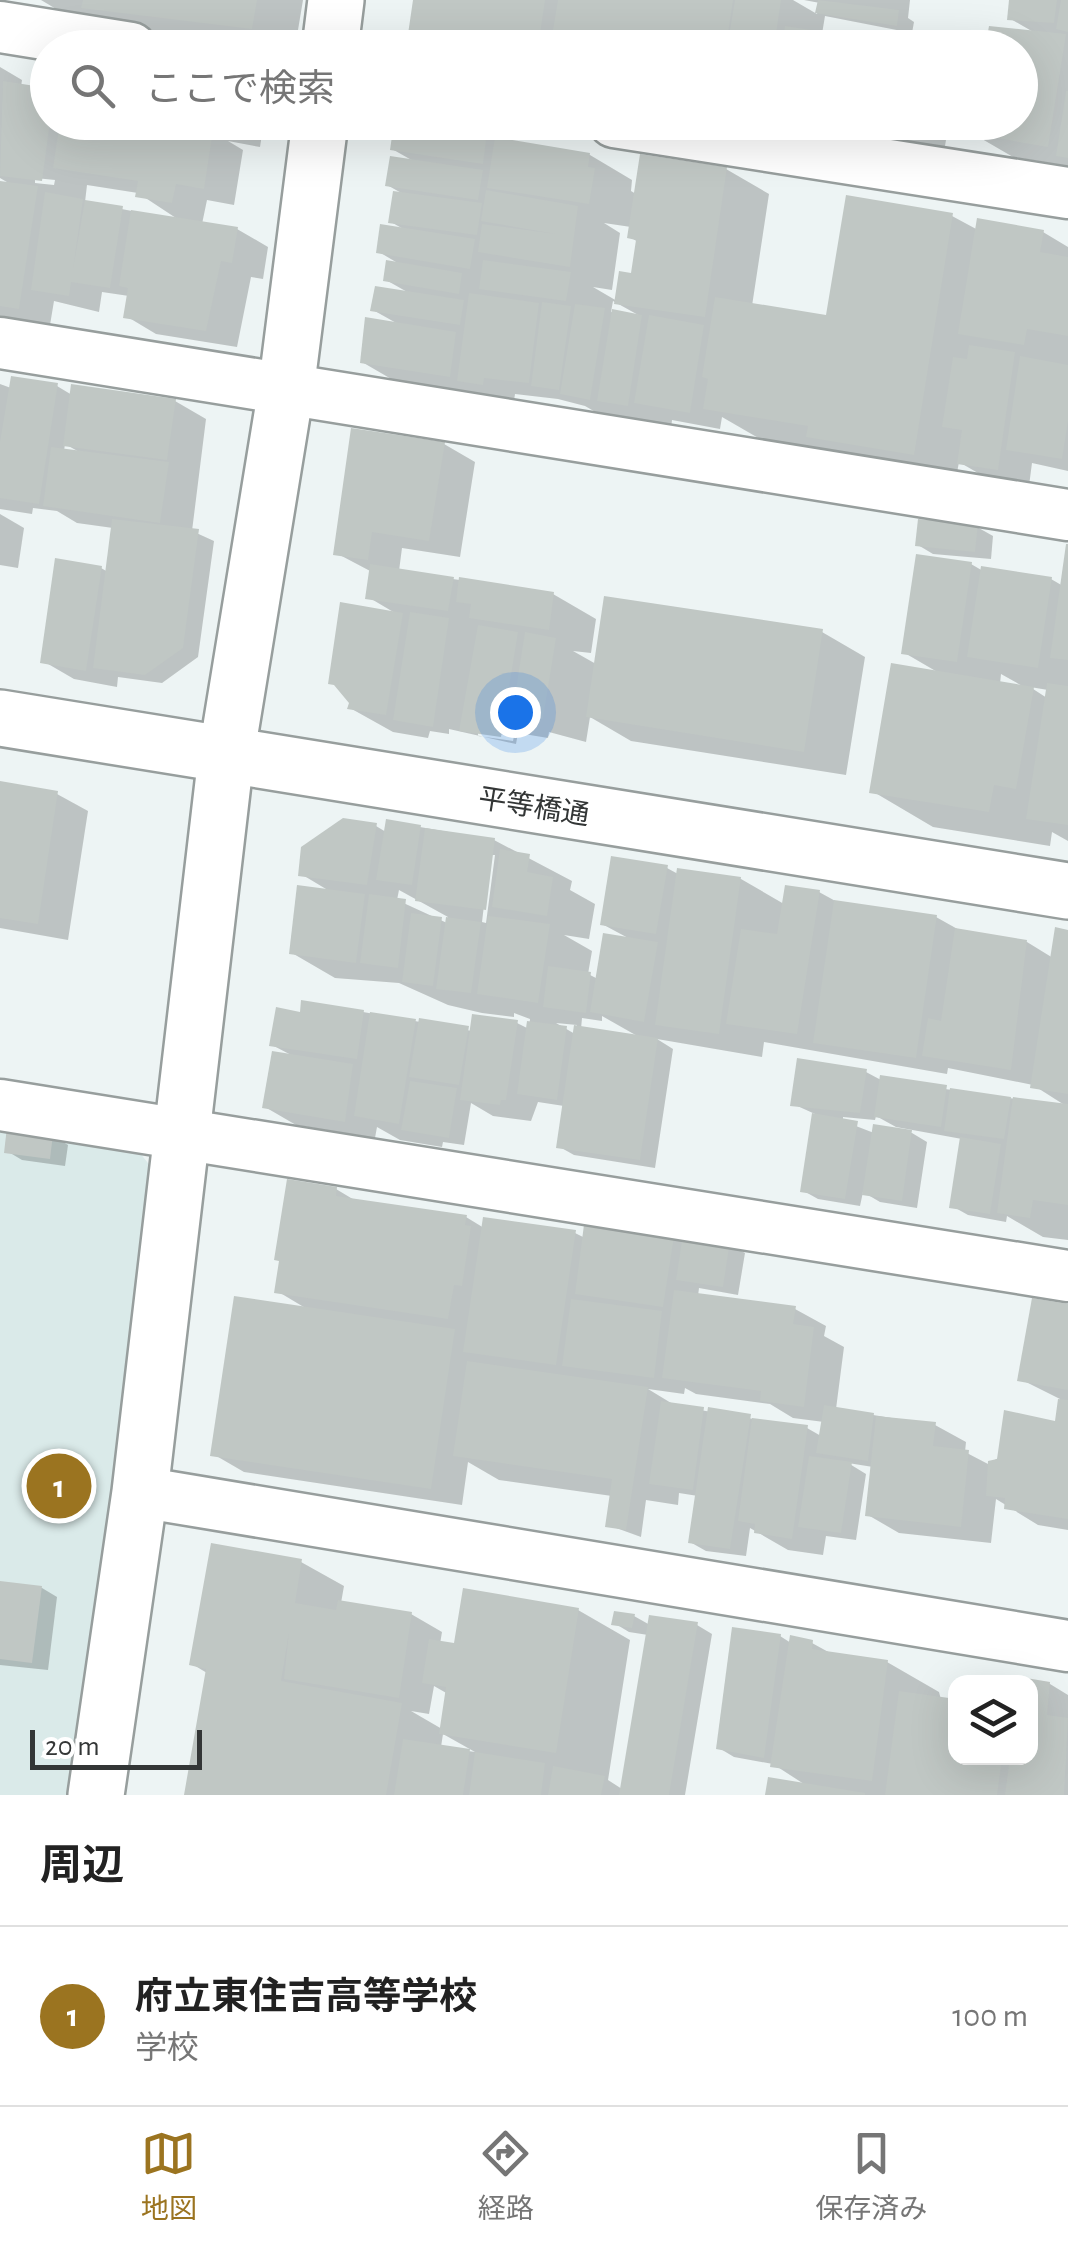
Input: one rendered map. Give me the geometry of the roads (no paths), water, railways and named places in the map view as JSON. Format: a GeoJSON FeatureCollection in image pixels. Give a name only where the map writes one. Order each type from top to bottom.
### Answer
{"type":"FeatureCollection","features":[{"type":"Feature","properties":{"kind":"street"},"geometry":{"type":"LineString","coordinates":[[332,30],[336,0]]}},
{"type":"Feature","properties":{"kind":"street"},"geometry":{"type":"LineString","coordinates":[[0,27],[30,32]]}},
{"type":"Feature","properties":{"kind":"street"},"geometry":{"type":"LineString","coordinates":[[96,1795],[140,1492],[226,757],[286,390],[318,140]]}},
{"type":"Feature","properties":{"kind":"street"},"geometry":{"type":"LineString","coordinates":[[729,140],[1068,193]]}},
{"type":"Feature","properties":{"kind":"street"},"geometry":{"type":"LineString","coordinates":[[0,343],[1068,515]]}},
{"type":"Feature","properties":{"kind":"street","name":"平等橋通"},"geometry":{"type":"LineString","coordinates":[[0,718],[1068,891]]}},
{"type":"Feature","properties":{"kind":"street"},"geometry":{"type":"LineString","coordinates":[[0,1105],[1068,1276]]}},
{"type":"Feature","properties":{"kind":"street"},"geometry":{"type":"LineString","coordinates":[[140,1492],[1068,1646]]}},
{"type":"Feature","properties":{"kind":"place","name":"府立東住吉高等学校"},"geometry":{"type":"Point","coordinates":[59,1486]}}]}
